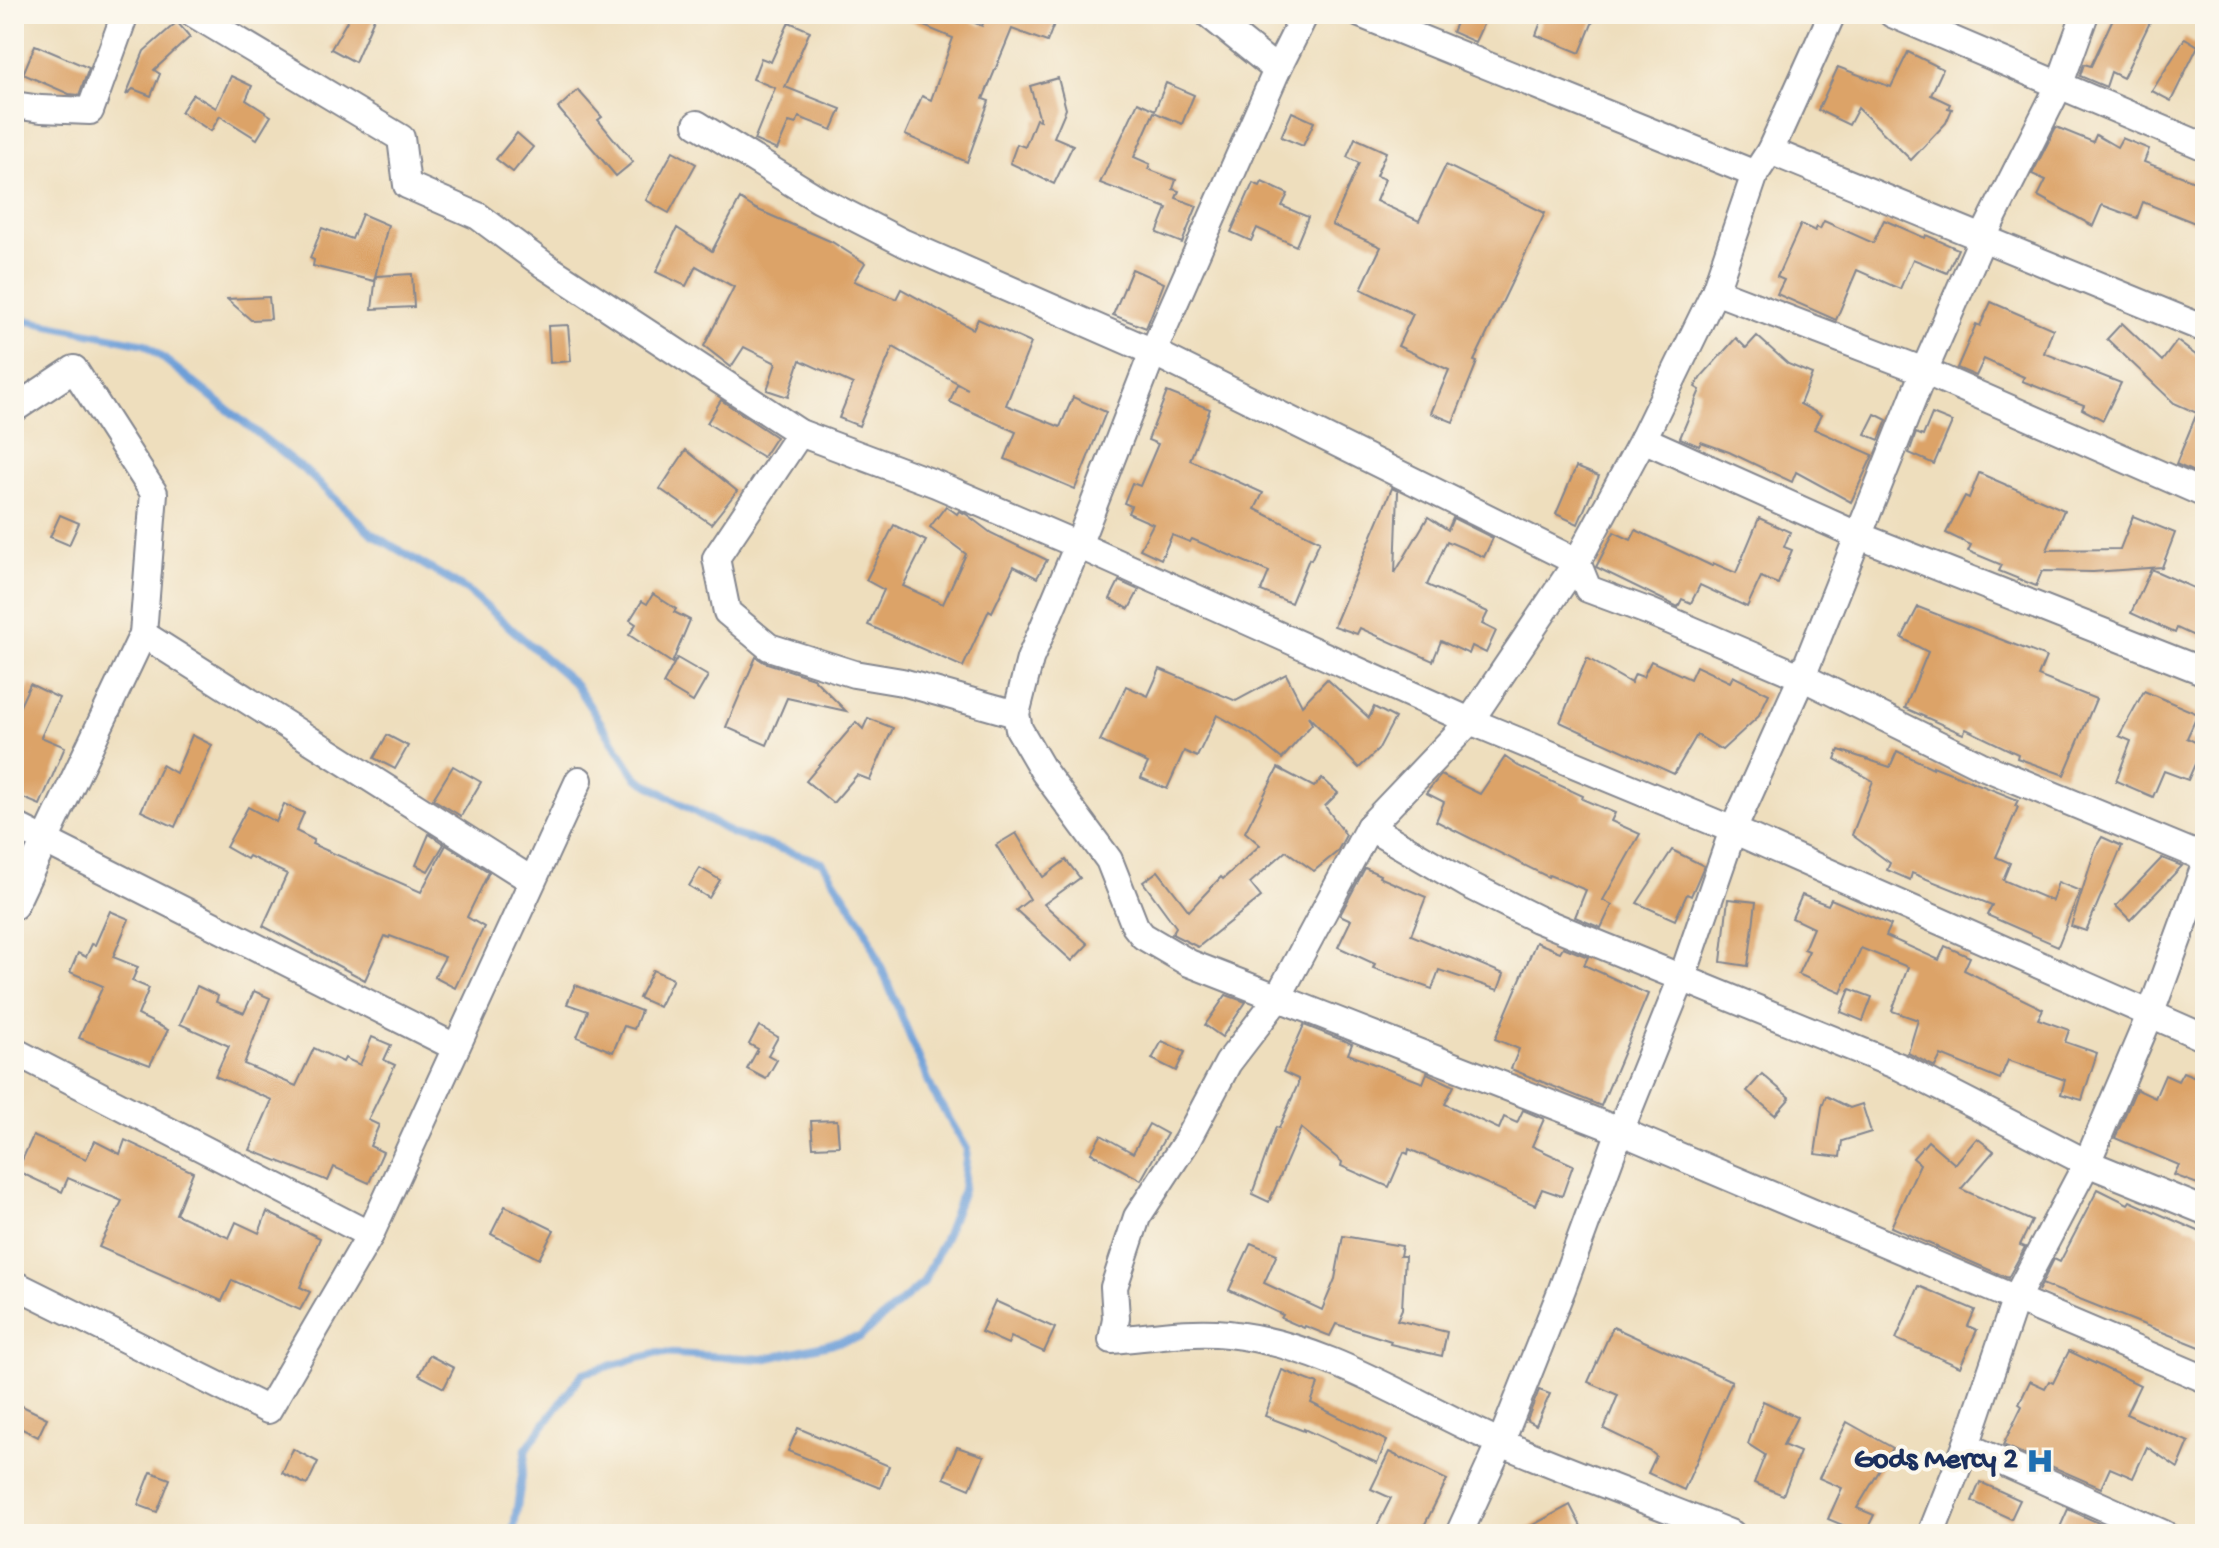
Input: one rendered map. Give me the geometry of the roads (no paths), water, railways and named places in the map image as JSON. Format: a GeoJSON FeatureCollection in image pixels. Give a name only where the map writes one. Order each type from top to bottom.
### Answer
{"type":"FeatureCollection","features":[{"type":"Feature","properties":{"kind":"street"},"geometry":{"type":"LineString","coordinates":[[14,105],[90,111],[125,14]]}},
{"type":"Feature","properties":{"kind":"street"},"geometry":{"type":"LineString","coordinates":[[194,14],[401,138],[407,185],[478,216],[544,265],[800,433],[936,484],[1078,545],[1470,721],[1733,830],[2205,1038]]}},
{"type":"Feature","properties":{"kind":"street"},"geometry":{"type":"LineString","coordinates":[[1208,14],[1277,70]]}},
{"type":"Feature","properties":{"kind":"street"},"geometry":{"type":"LineString","coordinates":[[1305,14],[1277,70],[1153,352],[1030,659],[1016,714],[1019,729],[1044,772],[1109,860],[1135,926],[1143,936],[1189,963],[1620,1131],[2205,1379]]}},
{"type":"Feature","properties":{"kind":"street"},"geometry":{"type":"LineString","coordinates":[[1360,14],[1755,174]]}},
{"type":"Feature","properties":{"kind":"street"},"geometry":{"type":"LineString","coordinates":[[1732,1534],[1501,1442],[1408,1399],[1359,1371],[1293,1348],[1227,1334],[1178,1334],[1112,1340],[1116,1318],[1114,1287],[1137,1217],[1186,1142],[1228,1063],[1277,999],[1369,827],[1470,721],[1577,562],[1643,439],[1715,291],[1755,174],[1770,151],[1832,14]]}},
{"type":"Feature","properties":{"kind":"street"},"geometry":{"type":"LineString","coordinates":[[1892,14],[2205,147]]}},
{"type":"Feature","properties":{"kind":"street"},"geometry":{"type":"LineString","coordinates":[[1459,1534],[1501,1442],[1682,978],[1733,830],[1802,677],[1924,371],[1983,237],[2059,86],[2085,14]]}},
{"type":"Feature","properties":{"kind":"street"},"geometry":{"type":"LineString","coordinates":[[697,124],[820,200],[904,243],[1153,352],[1577,562],[1588,589],[1802,677],[1980,765],[2205,858]]}},
{"type":"Feature","properties":{"kind":"street"},"geometry":{"type":"LineString","coordinates":[[1770,151],[2205,329]]}},
{"type":"Feature","properties":{"kind":"street"},"geometry":{"type":"LineString","coordinates":[[1715,291],[1924,371],[2205,494]]}},
{"type":"Feature","properties":{"kind":"street"},"geometry":{"type":"LineString","coordinates":[[14,409],[74,369],[154,493],[143,634],[14,906]]}},
{"type":"Feature","properties":{"kind":"street"},"geometry":{"type":"LineString","coordinates":[[800,433],[716,558],[727,612],[769,647],[854,674],[902,682],[1016,714]]}},
{"type":"Feature","properties":{"kind":"street"},"geometry":{"type":"LineString","coordinates":[[1643,439],[1857,535],[2205,672]]}},
{"type":"Feature","properties":{"kind":"street"},"geometry":{"type":"LineString","coordinates":[[143,634],[531,880]]}},
{"type":"Feature","properties":{"kind":"street"},"geometry":{"type":"LineString","coordinates":[[14,1284],[268,1410],[370,1235],[579,780]]}},
{"type":"Feature","properties":{"kind":"street"},"geometry":{"type":"LineString","coordinates":[[14,825],[455,1047]]}},
{"type":"Feature","properties":{"kind":"street"},"geometry":{"type":"LineString","coordinates":[[1369,827],[1467,884],[1537,919],[1900,1067],[2087,1163],[2205,1211]]}},
{"type":"Feature","properties":{"kind":"street"},"geometry":{"type":"LineString","coordinates":[[1931,1534],[1966,1446],[2016,1298],[2087,1163],[2150,1015],[2205,865]]}},
{"type":"Feature","properties":{"kind":"street"},"geometry":{"type":"LineString","coordinates":[[14,1051],[370,1235]]}},
{"type":"Feature","properties":{"kind":"street"},"geometry":{"type":"LineString","coordinates":[[1966,1446],[2164,1534]]}},
{"type":"Feature","properties":{"kind":"waterway"},"geometry":{"type":"LineString","coordinates":[[14,318],[145,344],[309,474],[372,534],[468,591],[575,684],[637,778],[733,834],[822,862],[863,924],[933,1092],[967,1149],[963,1190],[923,1283],[860,1337],[763,1359],[658,1353],[583,1373],[526,1449],[513,1534]]}},
{"type":"Feature","properties":{"kind":"place","name":"Gods Mercy 2"},"geometry":{"type":"Point","coordinates":[2040,1461]}}]}
